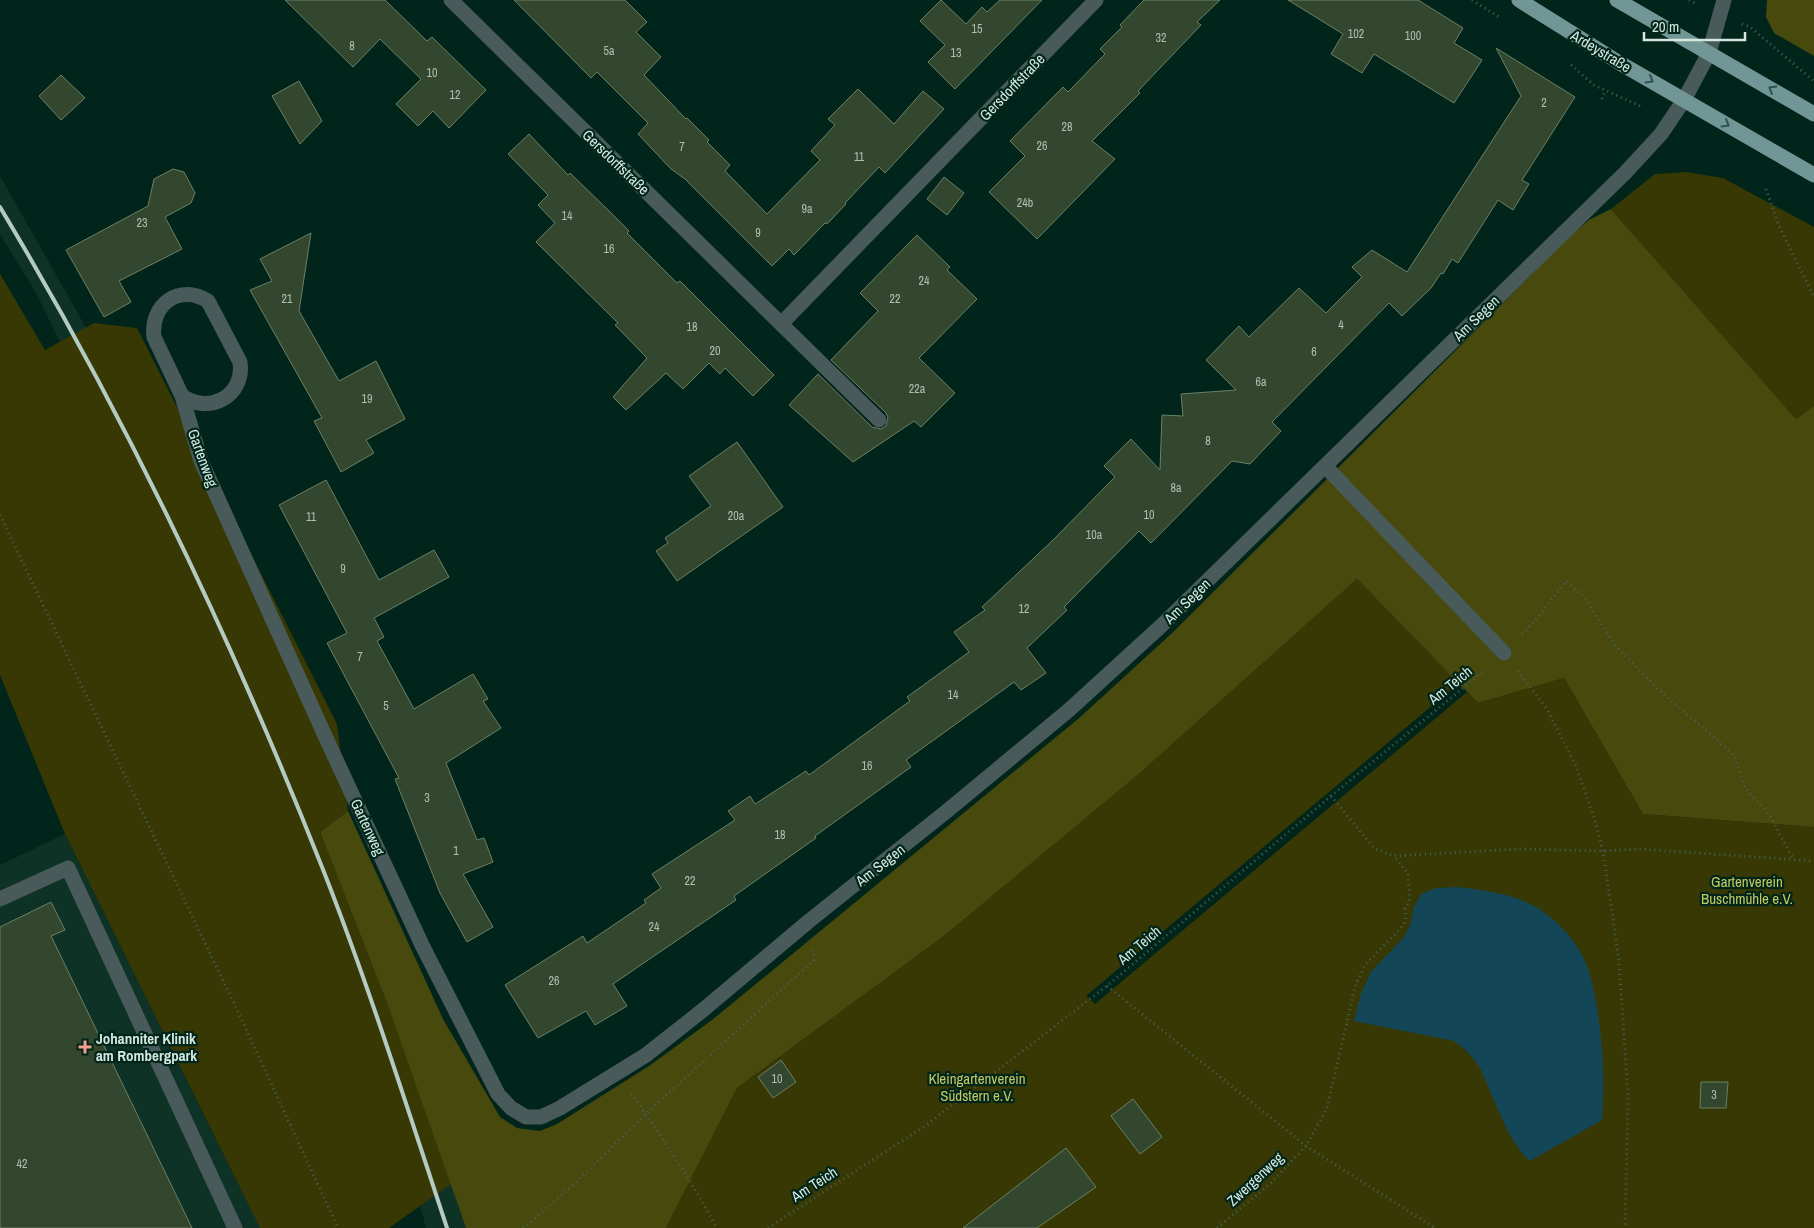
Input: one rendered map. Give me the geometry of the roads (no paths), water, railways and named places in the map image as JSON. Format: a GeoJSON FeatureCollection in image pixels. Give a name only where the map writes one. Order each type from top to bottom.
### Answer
{"type":"FeatureCollection","features":[{"type":"Feature","properties":{"kind":"main road","name":"Ardeystraße"},"geometry":{"type":"LineString","coordinates":[[1519,0],[1684,100],[1814,174]]}},
{"type":"Feature","properties":{"kind":"main road"},"geometry":{"type":"LineString","coordinates":[[1618,0],[1814,114]]}},
{"type":"Feature","properties":{"kind":"street","name":"Gersdorffstraße"},"geometry":{"type":"LineString","coordinates":[[451,0],[879,420]]}},
{"type":"Feature","properties":{"kind":"street","name":"Gersdorffstraße"},"geometry":{"type":"LineString","coordinates":[[781,324],[1096,0]]}},
{"type":"Feature","properties":{"kind":"street"},"geometry":{"type":"LineString","coordinates":[[1684,100],[1709,53],[1722,7]]}},
{"type":"Feature","properties":{"kind":"street","name":"Am Segen"},"geometry":{"type":"LineString","coordinates":[[646,1055],[809,921],[948,811],[1069,710],[1162,626],[1625,173],[1660,134],[1684,100]]}},
{"type":"Feature","properties":{"kind":"street","name":"Gartenweg"},"geometry":{"type":"LineString","coordinates":[[182,396],[203,404],[218,402],[234,389],[240,370],[240,362],[208,301],[188,294],[177,296],[164,304],[156,315],[154,337],[182,396],[201,461],[422,945],[498,1094],[511,1108],[526,1117],[541,1117],[560,1108],[646,1055]]}},
{"type":"Feature","properties":{"kind":"street"},"geometry":{"type":"LineString","coordinates":[[1325,466],[1504,653]]}},
{"type":"Feature","properties":{"kind":"street"},"geometry":{"type":"LineString","coordinates":[[0,899],[68,868],[236,1228]]}},
{"type":"Feature","properties":{"kind":"water"},"geometry":{"type":"Polygon","coordinates":[[[1457,887],[1509,896],[1538,908],[1551,917],[1569,935],[1585,960],[1591,978],[1602,1046],[1602,1120],[1530,1161],[1521,1152],[1507,1130],[1480,1068],[1467,1051],[1454,1041],[1354,1021],[1361,993],[1371,972],[1404,937],[1410,925],[1414,907],[1421,894],[1436,888],[1457,887]]]}},
{"type":"Feature","properties":{"kind":"railway"},"geometry":{"type":"LineString","coordinates":[[0,207],[46,286],[134,448],[214,614],[251,698],[322,867],[356,957],[447,1228]]}},
{"type":"Feature","properties":{"kind":"place","name":"Johanniter Klinik am Rombergpark"},"geometry":{"type":"Point","coordinates":[85,1047]}},
{"type":"Feature","properties":{"kind":"park label","name":"Gartenverein Buschmühle e.V."},"geometry":{"type":"Point","coordinates":[1747,890]}},
{"type":"Feature","properties":{"kind":"park label","name":"Kleingartenverein Südstern e.V."},"geometry":{"type":"Point","coordinates":[977,1086]}}]}
